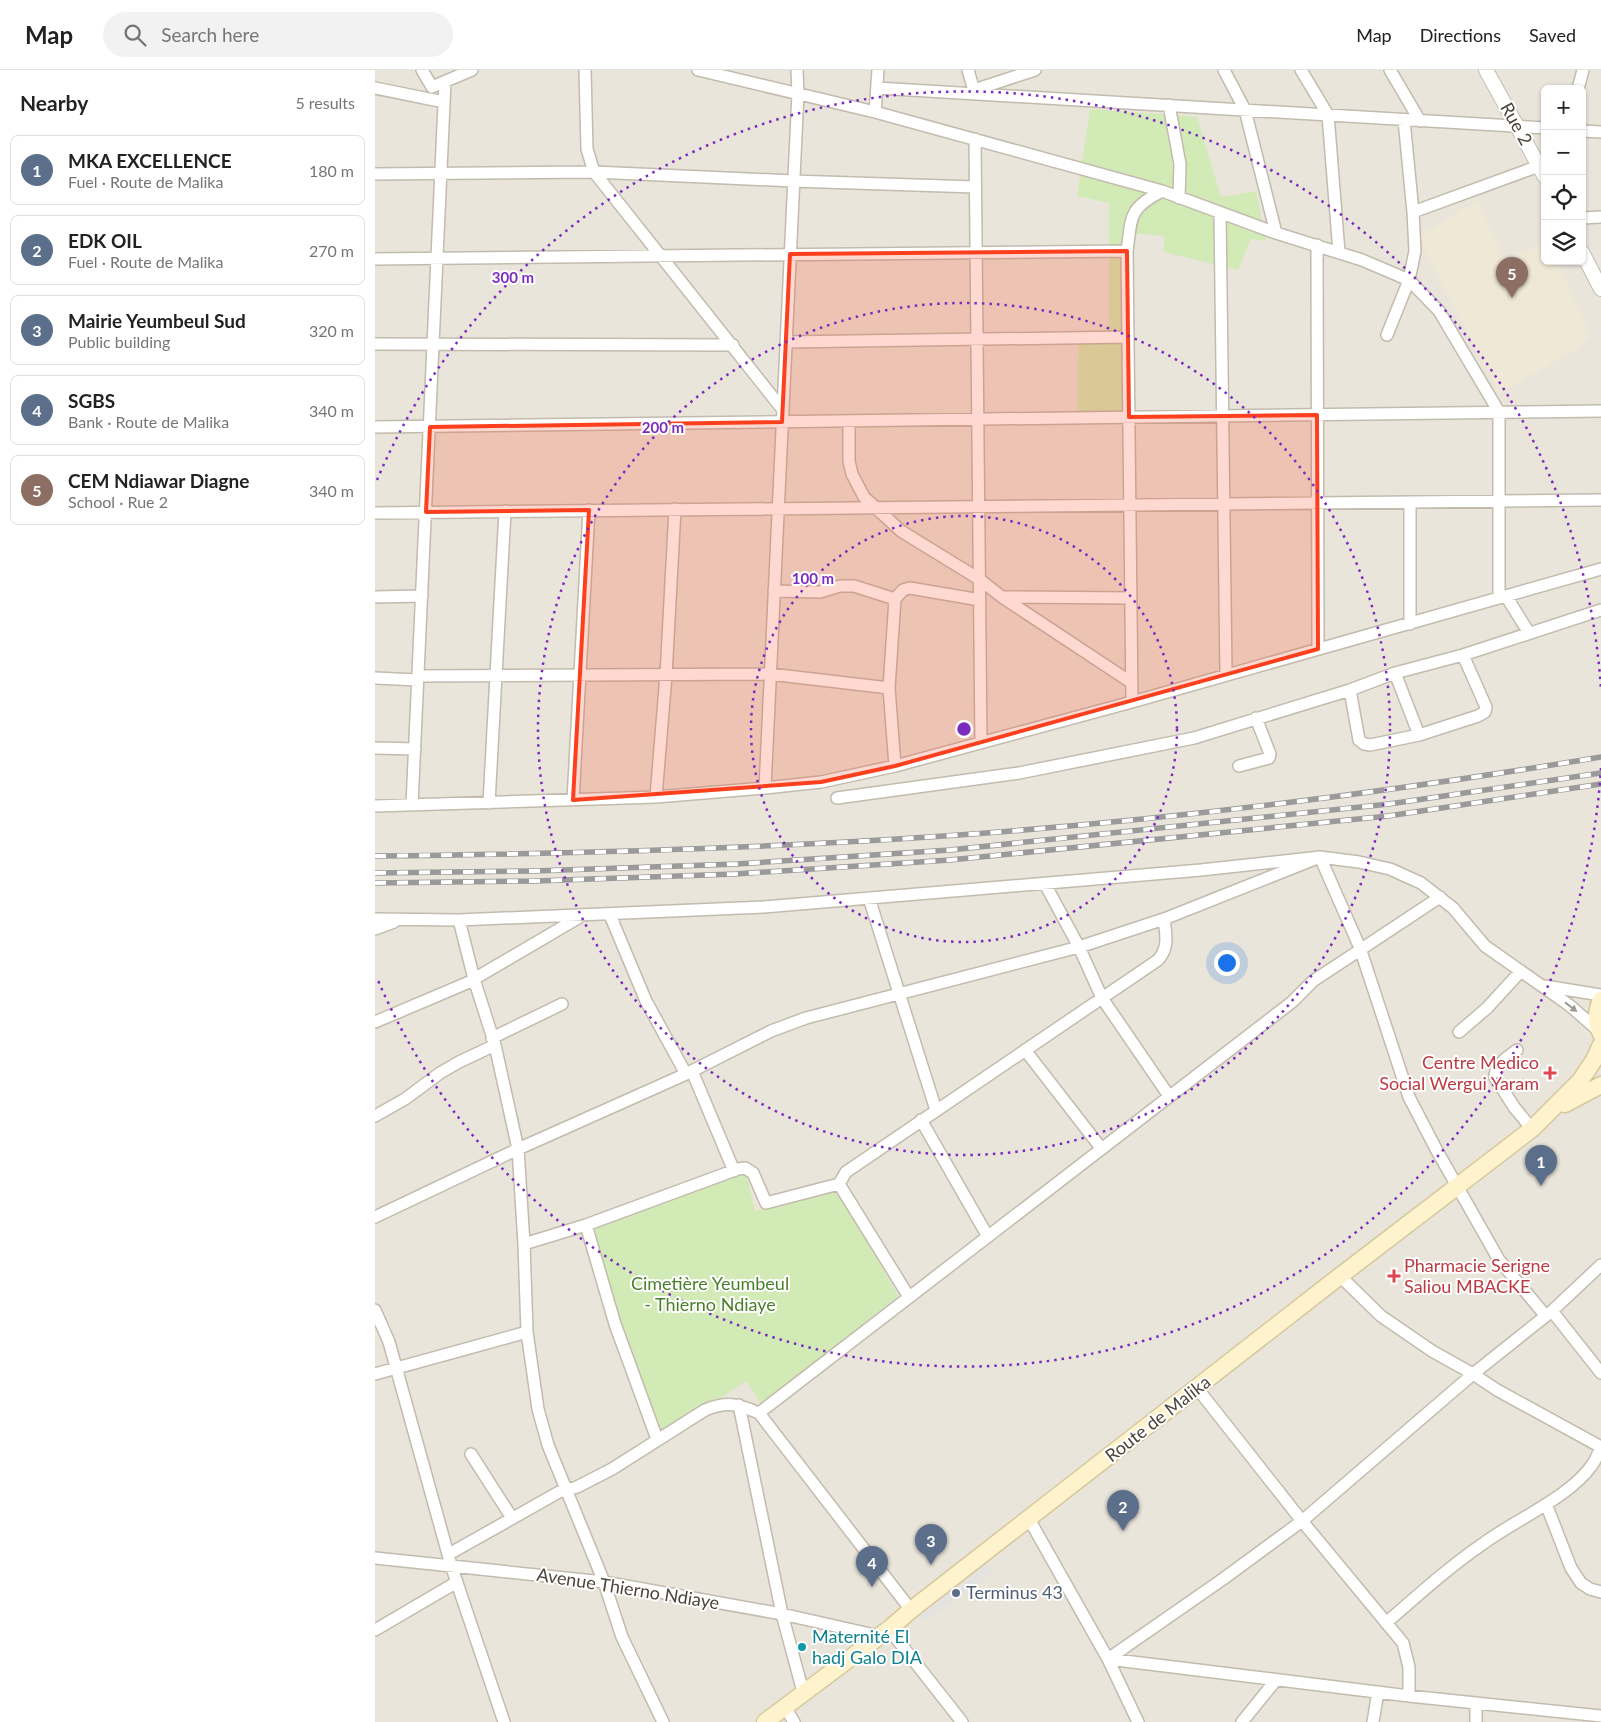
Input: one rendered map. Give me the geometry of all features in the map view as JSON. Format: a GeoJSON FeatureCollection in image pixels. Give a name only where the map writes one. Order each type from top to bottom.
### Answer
{"type":"FeatureCollection","features":[{"type":"Feature","properties":{"kind":"main road"},"geometry":{"type":"LineString","coordinates":[[1600,1037],[1597,1012],[1601,1000]]}},
{"type":"Feature","properties":{"kind":"main road","name":"Route de Malika"},"geometry":{"type":"LineString","coordinates":[[765,1722],[884,1633],[1340,1276],[1532,1129],[1580,1081],[1594,1060],[1600,1037]]}},
{"type":"Feature","properties":{"kind":"main road","name":"Route de Malika"},"geometry":{"type":"LineString","coordinates":[[1549,1113],[1601,1085]]}},
{"type":"Feature","properties":{"kind":"street"},"geometry":{"type":"LineString","coordinates":[[422,70],[432,87],[472,70]]}},
{"type":"Feature","properties":{"kind":"street"},"geometry":{"type":"LineString","coordinates":[[584,70],[587,149],[594,172],[783,410]]}},
{"type":"Feature","properties":{"kind":"street"},"geometry":{"type":"LineString","coordinates":[[698,70],[741,75],[798,93],[975,139],[1162,192],[1276,233],[1362,260],[1409,280],[1439,311],[1499,412],[1499,501],[1503,597],[1529,634]]}},
{"type":"Feature","properties":{"kind":"street"},"geometry":{"type":"LineString","coordinates":[[765,788],[798,93],[797,70]]}},
{"type":"Feature","properties":{"kind":"street"},"geometry":{"type":"LineString","coordinates":[[875,112],[878,70]]}},
{"type":"Feature","properties":{"kind":"street"},"geometry":{"type":"LineString","coordinates":[[968,70],[975,92]]}},
{"type":"Feature","properties":{"kind":"street"},"geometry":{"type":"LineString","coordinates":[[975,92],[1035,70]]}},
{"type":"Feature","properties":{"kind":"street"},"geometry":{"type":"LineString","coordinates":[[1224,70],[1245,110],[1276,233]]}},
{"type":"Feature","properties":{"kind":"street"},"geometry":{"type":"LineString","coordinates":[[1301,70],[1328,115],[1339,252]]}},
{"type":"Feature","properties":{"kind":"street"},"geometry":{"type":"LineString","coordinates":[[1390,70],[1420,121]]}},
{"type":"Feature","properties":{"kind":"street","name":"Rue 2"},"geometry":{"type":"LineString","coordinates":[[1486,70],[1541,170]]}},
{"type":"Feature","properties":{"kind":"street"},"geometry":{"type":"LineString","coordinates":[[1579,85],[1583,70]]}},
{"type":"Feature","properties":{"kind":"street"},"geometry":{"type":"LineString","coordinates":[[412,805],[445,82]]}},
{"type":"Feature","properties":{"kind":"street"},"geometry":{"type":"LineString","coordinates":[[375,88],[444,102]]}},
{"type":"Feature","properties":{"kind":"street"},"geometry":{"type":"LineString","coordinates":[[877,88],[975,92],[1541,128]]}},
{"type":"Feature","properties":{"kind":"street"},"geometry":{"type":"LineString","coordinates":[[1169,105],[1180,164],[1179,198]]}},
{"type":"Feature","properties":{"kind":"street"},"geometry":{"type":"LineString","coordinates":[[1387,335],[1409,280],[1415,250],[1404,120]]}},
{"type":"Feature","properties":{"kind":"street"},"geometry":{"type":"LineString","coordinates":[[1586,130],[1601,132]]}},
{"type":"Feature","properties":{"kind":"street"},"geometry":{"type":"LineString","coordinates":[[975,139],[981,743]]}},
{"type":"Feature","properties":{"kind":"street"},"geometry":{"type":"LineString","coordinates":[[375,174],[594,172],[975,187]]}},
{"type":"Feature","properties":{"kind":"street"},"geometry":{"type":"LineString","coordinates":[[1413,212],[1541,172]]}},
{"type":"Feature","properties":{"kind":"street"},"geometry":{"type":"LineString","coordinates":[[1132,702],[1127,251],[1132,214],[1145,200],[1162,192]]}},
{"type":"Feature","properties":{"kind":"street"},"geometry":{"type":"LineString","coordinates":[[1220,213],[1226,674]]}},
{"type":"Feature","properties":{"kind":"street"},"geometry":{"type":"LineString","coordinates":[[1586,218],[1601,217]]}},
{"type":"Feature","properties":{"kind":"street"},"geometry":{"type":"LineString","coordinates":[[1317,245],[1319,649]]}},
{"type":"Feature","properties":{"kind":"street"},"geometry":{"type":"LineString","coordinates":[[375,258],[1127,251]]}},
{"type":"Feature","properties":{"kind":"street"},"geometry":{"type":"LineString","coordinates":[[1586,260],[1601,289]]}},
{"type":"Feature","properties":{"kind":"street"},"geometry":{"type":"LineString","coordinates":[[786,342],[1128,337]]}},
{"type":"Feature","properties":{"kind":"street"},"geometry":{"type":"LineString","coordinates":[[375,344],[733,345]]}},
{"type":"Feature","properties":{"kind":"street"},"geometry":{"type":"LineString","coordinates":[[375,428],[1601,411]]}},
{"type":"Feature","properties":{"kind":"street"},"geometry":{"type":"LineString","coordinates":[[849,421],[849,461],[852,474],[864,497],[901,530],[979,579],[1132,683]]}},
{"type":"Feature","properties":{"kind":"street"},"geometry":{"type":"LineString","coordinates":[[375,513],[1601,500]]}},
{"type":"Feature","properties":{"kind":"street"},"geometry":{"type":"LineString","coordinates":[[1410,502],[1410,624]]}},
{"type":"Feature","properties":{"kind":"street"},"geometry":{"type":"LineString","coordinates":[[573,800],[589,510]]}},
{"type":"Feature","properties":{"kind":"street"},"geometry":{"type":"LineString","coordinates":[[656,796],[675,510]]}},
{"type":"Feature","properties":{"kind":"street"},"geometry":{"type":"LineString","coordinates":[[489,803],[505,511]]}},
{"type":"Feature","properties":{"kind":"street"},"geometry":{"type":"LineString","coordinates":[[375,806],[656,796],[821,782],[895,766],[1132,702],[1601,569]]}},
{"type":"Feature","properties":{"kind":"street"},"geometry":{"type":"LineString","coordinates":[[774,591],[820,592],[840,586],[854,586],[895,599]]}},
{"type":"Feature","properties":{"kind":"street"},"geometry":{"type":"LineString","coordinates":[[895,766],[889,688],[895,599],[903,590],[910,588],[980,600]]}},
{"type":"Feature","properties":{"kind":"street"},"geometry":{"type":"LineString","coordinates":[[375,597],[422,596]]}},
{"type":"Feature","properties":{"kind":"street"},"geometry":{"type":"LineString","coordinates":[[1002,596],[1131,598]]}},
{"type":"Feature","properties":{"kind":"street"},"geometry":{"type":"LineString","coordinates":[[837,798],[1019,773],[1194,738],[1350,690],[1395,673],[1463,655],[1601,610]]}},
{"type":"Feature","properties":{"kind":"street"},"geometry":{"type":"LineString","coordinates":[[1350,690],[1359,740],[1364,744],[1370,745],[1419,735],[1479,716],[1485,712],[1486,707],[1463,655]]}},
{"type":"Feature","properties":{"kind":"street"},"geometry":{"type":"LineString","coordinates":[[1395,673],[1419,735]]}},
{"type":"Feature","properties":{"kind":"street"},"geometry":{"type":"LineString","coordinates":[[375,678],[770,674],[889,688]]}},
{"type":"Feature","properties":{"kind":"street"},"geometry":{"type":"LineString","coordinates":[[1239,766],[1269,758],[1270,754],[1256,718]]}},
{"type":"Feature","properties":{"kind":"street"},"geometry":{"type":"LineString","coordinates":[[375,748],[415,749]]}},
{"type":"Feature","properties":{"kind":"street"},"geometry":{"type":"LineString","coordinates":[[375,1217],[517,1149],[689,1073],[771,1031],[805,1018],[1079,947],[1164,919],[1320,858]]}},
{"type":"Feature","properties":{"kind":"street"},"geometry":{"type":"LineString","coordinates":[[1320,858],[1360,948],[1409,1098],[1457,1187],[1499,1260],[1601,1373]]}},
{"type":"Feature","properties":{"kind":"street"},"geometry":{"type":"LineString","coordinates":[[375,919],[459,920],[582,916],[763,906],[1045,884],[1320,858],[1359,862],[1390,869],[1421,883],[1453,908],[1485,946],[1569,1005],[1600,1037]]}},
{"type":"Feature","properties":{"kind":"street"},"geometry":{"type":"LineString","coordinates":[[1045,884],[1079,947],[1102,998],[1169,1096]]}},
{"type":"Feature","properties":{"kind":"street"},"geometry":{"type":"LineString","coordinates":[[759,1413],[987,1235],[1292,1002],[1313,981],[1360,948],[1440,897]]}},
{"type":"Feature","properties":{"kind":"street"},"geometry":{"type":"LineString","coordinates":[[869,898],[936,1110]]}},
{"type":"Feature","properties":{"kind":"street"},"geometry":{"type":"LineString","coordinates":[[610,915],[645,1001],[689,1073],[734,1171]]}},
{"type":"Feature","properties":{"kind":"street"},"geometry":{"type":"LineString","coordinates":[[375,1022],[474,979],[582,916]]}},
{"type":"Feature","properties":{"kind":"street"},"geometry":{"type":"LineString","coordinates":[[375,929],[403,919]]}},
{"type":"Feature","properties":{"kind":"street"},"geometry":{"type":"LineString","coordinates":[[524,1244],[745,1168],[753,1173],[766,1204],[839,1184],[846,1172],[1158,960],[1164,954],[1167,940],[1164,919]]}},
{"type":"Feature","properties":{"kind":"street"},"geometry":{"type":"LineString","coordinates":[[459,920],[493,1042],[517,1149],[524,1244],[527,1332],[538,1409],[548,1445],[604,1582],[622,1638],[663,1722]]}},
{"type":"Feature","properties":{"kind":"street"},"geometry":{"type":"LineString","coordinates":[[1459,1032],[1487,1008],[1520,972]]}},
{"type":"Feature","properties":{"kind":"street"},"geometry":{"type":"LineString","coordinates":[[1541,985],[1601,995]]}},
{"type":"Feature","properties":{"kind":"street"},"geometry":{"type":"LineString","coordinates":[[375,1116],[405,1099],[453,1066],[493,1042],[562,1004]]}},
{"type":"Feature","properties":{"kind":"street"},"geometry":{"type":"LineString","coordinates":[[1025,1050],[1101,1148]]}},
{"type":"Feature","properties":{"kind":"street"},"geometry":{"type":"LineString","coordinates":[[1517,1050],[1498,1066],[1495,1076],[1514,1107],[1532,1129]]}},
{"type":"Feature","properties":{"kind":"street"},"geometry":{"type":"LineString","coordinates":[[921,1120],[987,1235]]}},
{"type":"Feature","properties":{"kind":"street"},"geometry":{"type":"LineString","coordinates":[[839,1184],[909,1297]]}},
{"type":"Feature","properties":{"kind":"street"},"geometry":{"type":"LineString","coordinates":[[586,1224],[615,1324],[657,1439]]}},
{"type":"Feature","properties":{"kind":"street"},"geometry":{"type":"LineString","coordinates":[[1108,1659],[1223,1580],[1302,1521],[1601,1266]]}},
{"type":"Feature","properties":{"kind":"street"},"geometry":{"type":"LineString","coordinates":[[1340,1276],[1381,1316],[1431,1351],[1601,1448],[1592,1465],[1578,1480],[1546,1504],[1456,1562],[1386,1623]]}},
{"type":"Feature","properties":{"kind":"street"},"geometry":{"type":"LineString","coordinates":[[375,1310],[389,1342],[450,1559],[501,1720]]}},
{"type":"Feature","properties":{"kind":"street"},"geometry":{"type":"LineString","coordinates":[[375,1374],[527,1332]]}},
{"type":"Feature","properties":{"kind":"street"},"geometry":{"type":"LineString","coordinates":[[1197,1388],[1302,1521],[1403,1643],[1409,1667],[1409,1696]]}},
{"type":"Feature","properties":{"kind":"street"},"geometry":{"type":"LineString","coordinates":[[739,1404],[782,1614],[803,1692]]}},
{"type":"Feature","properties":{"kind":"street"},"geometry":{"type":"LineString","coordinates":[[450,1559],[512,1518],[559,1492],[577,1487],[612,1469],[705,1410],[716,1406],[739,1404],[759,1413],[911,1610]]}},
{"type":"Feature","properties":{"kind":"street"},"geometry":{"type":"LineString","coordinates":[[471,1454],[512,1518]]}},
{"type":"Feature","properties":{"kind":"street"},"geometry":{"type":"LineString","coordinates":[[1546,1504],[1571,1568],[1581,1582],[1590,1589],[1601,1592]]}},
{"type":"Feature","properties":{"kind":"street"},"geometry":{"type":"LineString","coordinates":[[1029,1519],[1108,1659],[1138,1722]]}},
{"type":"Feature","properties":{"kind":"street","name":"Avenue Thierno Ndiaye"},"geometry":{"type":"LineString","coordinates":[[375,1558],[450,1559],[604,1582],[884,1633]]}},
{"type":"Feature","properties":{"kind":"street"},"geometry":{"type":"LineString","coordinates":[[375,1630],[457,1582]]}},
{"type":"Feature","properties":{"kind":"street"},"geometry":{"type":"LineString","coordinates":[[884,1633],[962,1722]]}},
{"type":"Feature","properties":{"kind":"street"},"geometry":{"type":"LineString","coordinates":[[1108,1659],[1476,1703],[1568,1717],[1601,1716]]}},
{"type":"Feature","properties":{"kind":"street"},"geometry":{"type":"LineString","coordinates":[[1242,1722],[1275,1680]]}},
{"type":"Feature","properties":{"kind":"street"},"geometry":{"type":"LineString","coordinates":[[1373,1722],[1378,1692]]}},
{"type":"Feature","properties":{"kind":"street"},"geometry":{"type":"LineString","coordinates":[[1476,1703],[1476,1722]]}},
{"type":"Feature","properties":{"kind":"street"},"geometry":{"type":"LineString","coordinates":[[785,1707],[794,1722]]}},
{"type":"Feature","properties":{"kind":"highlighted area"},"geometry":{"type":"Polygon","coordinates":[[[1127,251],[1129,417],[1317,415],[1318,649],[895,766],[821,782],[573,800],[589,510],[426,512],[430,427],[782,422],[790,254],[1127,251]]]}},
{"type":"Feature","properties":{"kind":"shaded area"},"geometry":{"type":"Polygon","coordinates":[[[375,70],[1601,70],[1601,1722],[375,1722],[375,70]]]}},
{"type":"Feature","properties":{"kind":"shaded area"},"geometry":{"type":"Polygon","coordinates":[[[1478,200],[1504,259],[1541,245],[1541,265],[1559,265],[1590,335],[1580,347],[1499,394],[1418,237],[1478,200]]]}},
{"type":"Feature","properties":{"kind":"shaded area","name":"Terminus 43"},"geometry":{"type":"Polygon","coordinates":[[[987,1563],[994,1572],[925,1621],[920,1614],[987,1563]]]}},
{"type":"Feature","properties":{"kind":"green space"},"geometry":{"type":"Polygon","coordinates":[[[1090,109],[1197,117],[1221,197],[1256,191],[1266,241],[1251,239],[1238,270],[1164,252],[1164,236],[1129,233],[1131,419],[1077,419],[1079,331],[1109,330],[1109,203],[1077,196],[1090,109]]]}},
{"type":"Feature","properties":{"kind":"green space","name":"Cimetière Yeumbeul - Thierno Ndiaye"},"geometry":{"type":"Polygon","coordinates":[[[746,1174],[755,1211],[838,1190],[898,1296],[763,1406],[746,1381],[656,1440],[590,1229],[695,1187],[746,1174]]]}},
{"type":"Feature","properties":{"kind":"railway"},"geometry":{"type":"LineString","coordinates":[[375,856],[731,848],[873,841],[1026,830],[1191,814],[1356,794],[1601,757]]}},
{"type":"Feature","properties":{"kind":"railway"},"geometry":{"type":"LineString","coordinates":[[375,873],[534,871],[737,864],[950,850],[1389,804],[1601,773]]}},
{"type":"Feature","properties":{"kind":"railway"},"geometry":{"type":"LineString","coordinates":[[375,883],[535,881],[735,874],[950,860],[1388,816],[1601,784]]}},
{"type":"Feature","properties":{"kind":"place","name":"CEM Ndiawar Diagne"},"geometry":{"type":"Point","coordinates":[1512,298]}},
{"type":"Feature","properties":{"kind":"place","name":"Centre Medico Social Wergui Yaram"},"geometry":{"type":"Point","coordinates":[1550,1073]}},
{"type":"Feature","properties":{"kind":"place","name":"MKA EXCELLENCE"},"geometry":{"type":"Point","coordinates":[1541,1186]}},
{"type":"Feature","properties":{"kind":"place","name":"Pharmacie Serigne Saliou MBACKE"},"geometry":{"type":"Point","coordinates":[1394,1276]}},
{"type":"Feature","properties":{"kind":"place","name":"EDK OIL"},"geometry":{"type":"Point","coordinates":[1123,1531]}},
{"type":"Feature","properties":{"kind":"place","name":"Mairie Yeumbeul Sud"},"geometry":{"type":"Point","coordinates":[931,1565]}},
{"type":"Feature","properties":{"kind":"place","name":"SGBS"},"geometry":{"type":"Point","coordinates":[872,1587]}},
{"type":"Feature","properties":{"kind":"place","name":"Terminus 43"},"geometry":{"type":"Point","coordinates":[956,1593]}},
{"type":"Feature","properties":{"kind":"place","name":"Maternité El hadj Galo DIA"},"geometry":{"type":"Point","coordinates":[802,1647]}}]}
